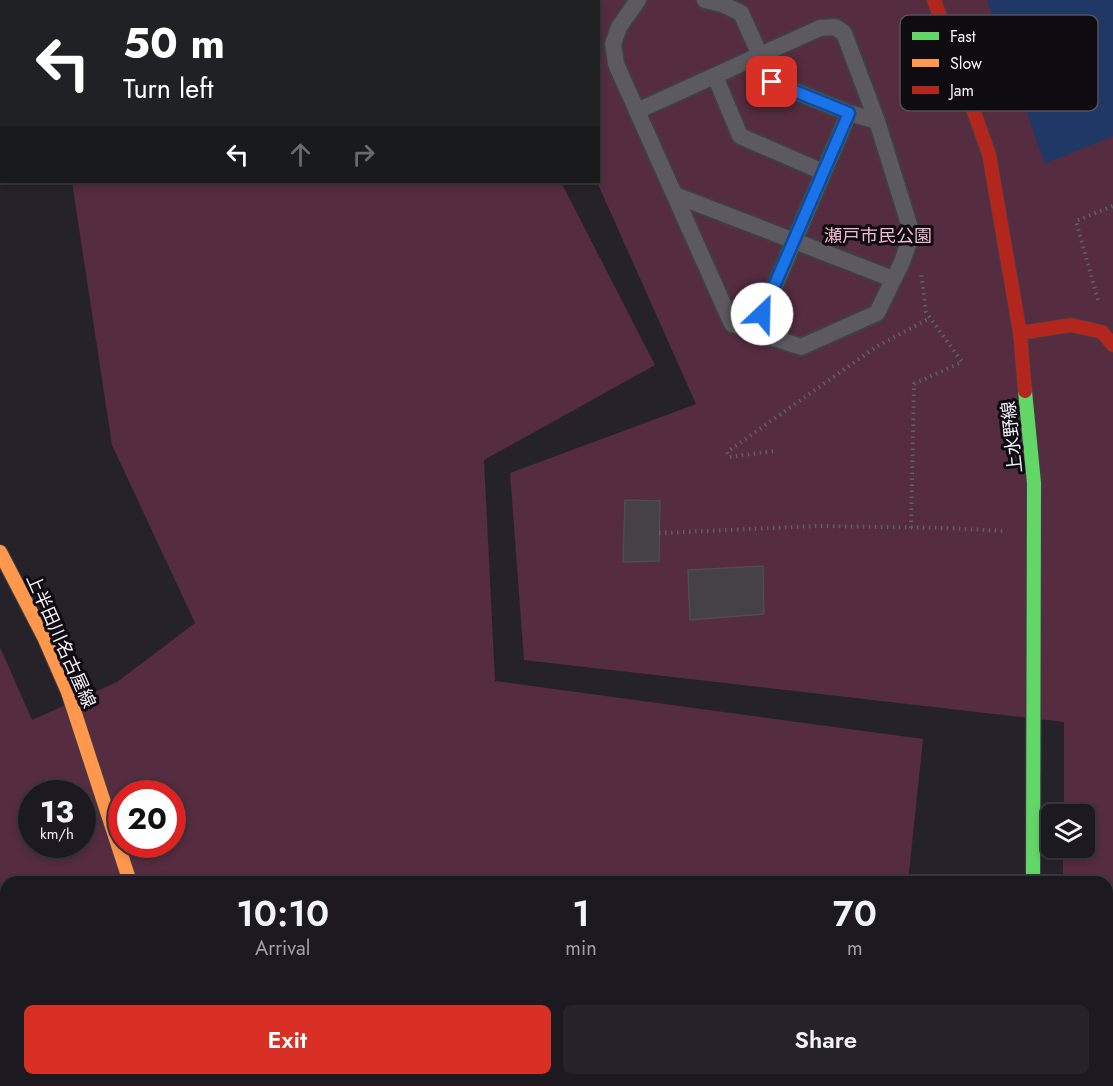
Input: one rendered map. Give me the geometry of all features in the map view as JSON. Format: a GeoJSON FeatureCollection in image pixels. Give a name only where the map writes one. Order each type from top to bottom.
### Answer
{"type":"FeatureCollection","features":[{"type":"Feature","properties":{"kind":"street","name":"上水野線"},"geometry":{"type":"LineString","coordinates":[[934,0],[939,15]]}},
{"type":"Feature","properties":{"kind":"street","name":"上水野線"},"geometry":{"type":"LineString","coordinates":[[974,111],[989,154],[1020,333],[1035,483],[1033,876]]}},
{"type":"Feature","properties":{"kind":"street"},"geometry":{"type":"LineString","coordinates":[[1020,333],[1071,325],[1102,332],[1113,345]]}},
{"type":"Feature","properties":{"kind":"street","name":"上半田川名古屋線"},"geometry":{"type":"LineString","coordinates":[[0,552],[44,637],[68,692],[128,876]]}},
{"type":"Feature","properties":{"kind":"lane"},"geometry":{"type":"LineString","coordinates":[[637,111],[820,28],[835,27],[844,33],[877,121],[912,234],[902,262],[877,313],[801,347],[732,324],[616,64],[613,44],[619,27],[638,0]]}},
{"type":"Feature","properties":{"kind":"lane"},"geometry":{"type":"LineString","coordinates":[[705,0],[722,4],[741,13],[764,54]]}},
{"type":"Feature","properties":{"kind":"lane"},"geometry":{"type":"LineString","coordinates":[[746,0],[772,82],[849,113],[877,121]]}},
{"type":"Feature","properties":{"kind":"lane"},"geometry":{"type":"LineString","coordinates":[[715,76],[740,136],[823,172]]}},
{"type":"Feature","properties":{"kind":"lane"},"geometry":{"type":"LineString","coordinates":[[754,332],[849,113]]}},
{"type":"Feature","properties":{"kind":"lane"},"geometry":{"type":"LineString","coordinates":[[675,195],[893,279]]}},
{"type":"Feature","properties":{"kind":"path"},"geometry":{"type":"LineString","coordinates":[[1089,329],[1100,307],[1076,221],[1113,206]]}},
{"type":"Feature","properties":{"kind":"path"},"geometry":{"type":"LineString","coordinates":[[902,262],[922,272],[926,312],[962,362],[914,384],[911,528]]}},
{"type":"Feature","properties":{"kind":"path"},"geometry":{"type":"LineString","coordinates":[[773,451],[729,457],[727,452],[876,347],[930,318]]}},
{"type":"Feature","properties":{"kind":"path"},"geometry":{"type":"LineString","coordinates":[[659,533],[820,526],[946,528],[1034,533]]}},
{"type":"Feature","properties":{"kind":"green space","name":"瀬戸市民公園"},"geometry":{"type":"Polygon","coordinates":[[[600,0],[1113,0],[1113,876],[1063,876],[1063,858],[1095,858],[1095,804],[1064,804],[1064,722],[524,660],[510,473],[696,404],[597,183],[600,183],[600,0]]]}},
{"type":"Feature","properties":{"kind":"green space"},"geometry":{"type":"Polygon","coordinates":[[[72,183],[562,183],[655,365],[484,460],[495,681],[923,739],[909,876],[0,876],[0,647],[32,720],[117,682],[195,623],[112,445],[72,183]]]}},
{"type":"Feature","properties":{"kind":"water"},"geometry":{"type":"Polygon","coordinates":[[[987,0],[1113,0],[1113,136],[1045,164],[1026,111],[1098,111],[1098,15],[992,15],[987,0]]]}},
{"type":"Feature","properties":{"kind":"building"},"geometry":{"type":"Polygon","coordinates":[[[625,500],[660,501],[659,561],[623,562],[625,500]]]}},
{"type":"Feature","properties":{"kind":"building"},"geometry":{"type":"Polygon","coordinates":[[[763,566],[764,614],[690,620],[688,570],[763,566]]]}},
{"type":"Feature","properties":{"kind":"traffic: fast"},"geometry":{"type":"LineString","coordinates":[[1025,391],[1034,483],[1033,876]]}},
{"type":"Feature","properties":{"kind":"traffic: slow"},"geometry":{"type":"LineString","coordinates":[[0,552],[44,637],[68,692],[128,876]]}},
{"type":"Feature","properties":{"kind":"traffic: jam"},"geometry":{"type":"LineString","coordinates":[[934,0],[939,15]]}},
{"type":"Feature","properties":{"kind":"traffic: jam"},"geometry":{"type":"LineString","coordinates":[[974,111],[989,154],[1020,333],[1025,391]]}},
{"type":"Feature","properties":{"kind":"traffic: jam"},"geometry":{"type":"LineString","coordinates":[[1020,333],[1071,325],[1102,332],[1113,345]]}},
{"type":"Feature","properties":{"kind":"route"},"geometry":{"type":"LineString","coordinates":[[762,314],[849,113],[772,82]]}}]}
